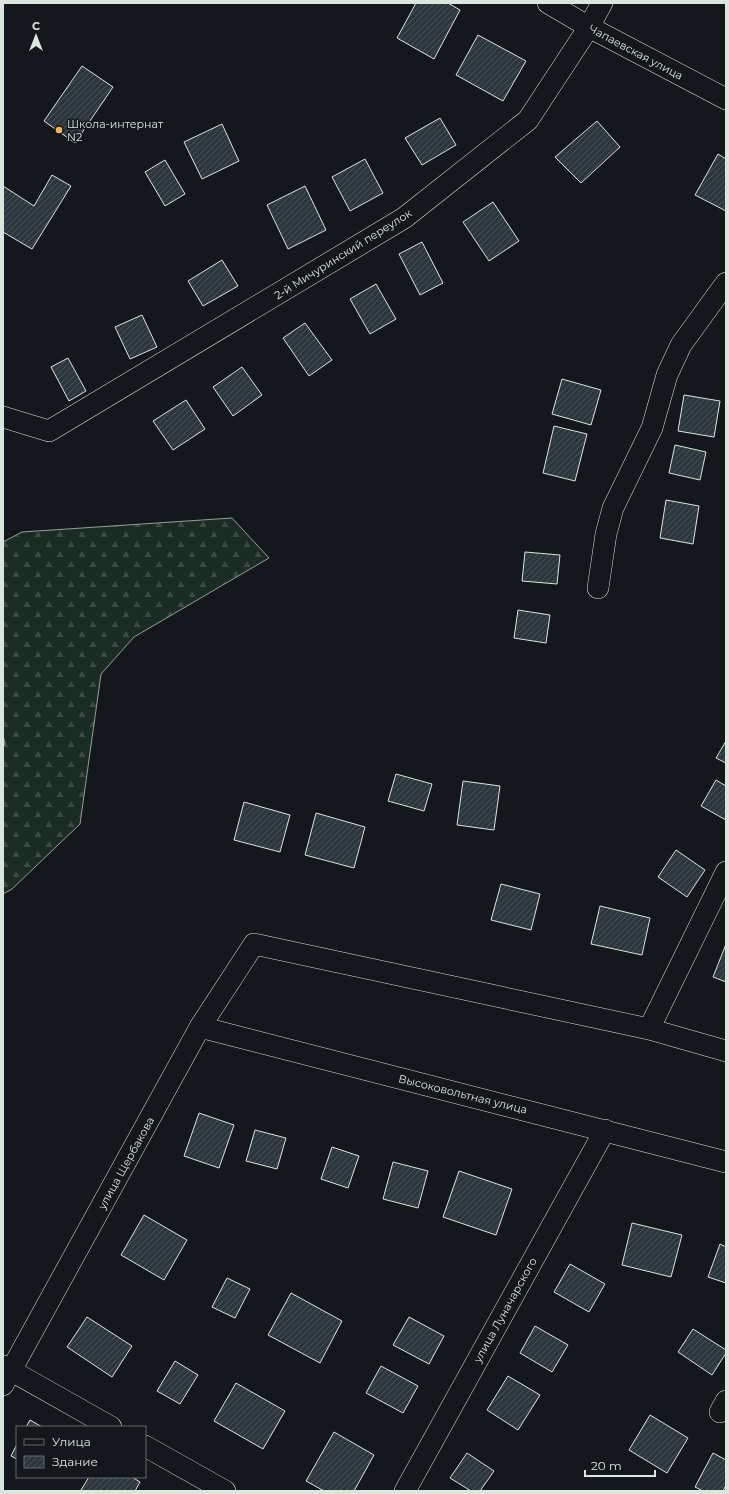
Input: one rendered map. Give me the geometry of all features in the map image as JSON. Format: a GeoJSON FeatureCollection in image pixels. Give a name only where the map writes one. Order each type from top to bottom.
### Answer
{"type":"FeatureCollection","features":[{"type":"Feature","properties":{"kind":"street","name":"Чапаевская улица"},"geometry":{"type":"LineString","coordinates":[[548,3],[589,27],[726,99]]}},
{"type":"Feature","properties":{"kind":"street","name":"2-й Мичуринский переулок"},"geometry":{"type":"LineString","coordinates":[[3,417],[49,431],[404,218],[528,120],[589,27],[602,3]]}},
{"type":"Feature","properties":{"kind":"street"},"geometry":{"type":"LineString","coordinates":[[598,588],[606,534],[613,508],[652,428],[667,375],[681,345],[726,283]]}},
{"type":"Feature","properties":{"kind":"street"},"geometry":{"type":"LineString","coordinates":[[726,872],[649,1029],[726,1051]]}},
{"type":"Feature","properties":{"kind":"street","name":"улица Щербакова"},"geometry":{"type":"LineString","coordinates":[[6,1374],[200,1027],[254,944],[649,1029]]}},
{"type":"Feature","properties":{"kind":"street","name":"Высоковольтная улица"},"geometry":{"type":"LineString","coordinates":[[200,1027],[726,1162]]}},
{"type":"Feature","properties":{"kind":"street","name":"улица Луначарского"},"geometry":{"type":"LineString","coordinates":[[405,1491],[605,1130]]}},
{"type":"Feature","properties":{"kind":"street"},"geometry":{"type":"LineString","coordinates":[[6,1374],[109,1426]]}},
{"type":"Feature","properties":{"kind":"street"},"geometry":{"type":"LineString","coordinates":[[146,1447],[225,1491]]}},
{"type":"Feature","properties":{"kind":"green space"},"geometry":{"type":"Polygon","coordinates":[[[232,518],[269,558],[134,637],[101,674],[80,824],[12,889],[3,894],[3,747],[5,744],[3,735],[3,542],[22,532],[232,518]]]}},
{"type":"Feature","properties":{"kind":"building"},"geometry":{"type":"Polygon","coordinates":[[[416,3],[448,3],[460,10],[434,59],[397,38],[416,3]]]}},
{"type":"Feature","properties":{"kind":"building"},"geometry":{"type":"Polygon","coordinates":[[[478,35],[526,61],[503,101],[456,75],[478,35]]]}},
{"type":"Feature","properties":{"kind":"building"},"geometry":{"type":"Polygon","coordinates":[[[82,66],[113,87],[75,143],[44,121],[82,66]]]}},
{"type":"Feature","properties":{"kind":"building"},"geometry":{"type":"Polygon","coordinates":[[[440,118],[456,145],[422,165],[405,138],[440,118]]]}},
{"type":"Feature","properties":{"kind":"building"},"geometry":{"type":"Polygon","coordinates":[[[597,121],[620,147],[581,183],[555,157],[597,121]]]}},
{"type":"Feature","properties":{"kind":"building"},"geometry":{"type":"Polygon","coordinates":[[[222,124],[239,161],[202,179],[184,142],[222,124]]]}},
{"type":"Feature","properties":{"kind":"building"},"geometry":{"type":"Polygon","coordinates":[[[718,154],[726,159],[726,211],[695,195],[718,154]]]}},
{"type":"Feature","properties":{"kind":"building"},"geometry":{"type":"Polygon","coordinates":[[[365,159],[383,193],[350,211],[332,177],[365,159]]]}},
{"type":"Feature","properties":{"kind":"building"},"geometry":{"type":"Polygon","coordinates":[[[165,160],[185,194],[165,206],[145,172],[165,160]]]}},
{"type":"Feature","properties":{"kind":"building"},"geometry":{"type":"Polygon","coordinates":[[[52,175],[71,186],[32,249],[3,232],[3,186],[34,206],[52,175]]]}},
{"type":"Feature","properties":{"kind":"building"},"geometry":{"type":"Polygon","coordinates":[[[305,186],[326,230],[288,249],[267,205],[305,186]]]}},
{"type":"Feature","properties":{"kind":"building"},"geometry":{"type":"Polygon","coordinates":[[[493,202],[519,241],[489,261],[463,222],[493,202]]]}},
{"type":"Feature","properties":{"kind":"building"},"geometry":{"type":"Polygon","coordinates":[[[422,242],[443,283],[420,295],[399,254],[422,242]]]}},
{"type":"Feature","properties":{"kind":"building"},"geometry":{"type":"Polygon","coordinates":[[[222,260],[238,286],[203,306],[188,281],[222,260]]]}},
{"type":"Feature","properties":{"kind":"building"},"geometry":{"type":"Polygon","coordinates":[[[376,284],[396,319],[370,334],[350,299],[376,284]]]}},
{"type":"Feature","properties":{"kind":"building"},"geometry":{"type":"Polygon","coordinates":[[[142,315],[157,347],[130,359],[115,327],[142,315]]]}},
{"type":"Feature","properties":{"kind":"building"},"geometry":{"type":"Polygon","coordinates":[[[305,323],[332,360],[309,376],[283,338],[305,323]]]}},
{"type":"Feature","properties":{"kind":"building"},"geometry":{"type":"Polygon","coordinates":[[[68,358],[86,391],[69,401],[51,367],[68,358]]]}},
{"type":"Feature","properties":{"kind":"building"},"geometry":{"type":"Polygon","coordinates":[[[242,367],[262,395],[233,416],[213,387],[242,367]]]}},
{"type":"Feature","properties":{"kind":"building"},"geometry":{"type":"Polygon","coordinates":[[[562,379],[601,390],[591,425],[552,414],[562,379]]]}},
{"type":"Feature","properties":{"kind":"building"},"geometry":{"type":"Polygon","coordinates":[[[684,395],[720,401],[714,437],[678,431],[684,395]]]}},
{"type":"Feature","properties":{"kind":"building"},"geometry":{"type":"Polygon","coordinates":[[[186,400],[205,429],[173,450],[153,421],[186,400]]]}},
{"type":"Feature","properties":{"kind":"building"},"geometry":{"type":"Polygon","coordinates":[[[554,426],[587,434],[575,481],[543,473],[554,426]]]}},
{"type":"Feature","properties":{"kind":"building"},"geometry":{"type":"Polygon","coordinates":[[[675,445],[706,452],[700,480],[669,473],[675,445]]]}},
{"type":"Feature","properties":{"kind":"building"},"geometry":{"type":"Polygon","coordinates":[[[666,500],[699,506],[693,544],[660,538],[666,500]]]}},
{"type":"Feature","properties":{"kind":"building"},"geometry":{"type":"Polygon","coordinates":[[[525,552],[560,555],[557,584],[522,581],[525,552]]]}},
{"type":"Feature","properties":{"kind":"building"},"geometry":{"type":"Polygon","coordinates":[[[518,610],[550,615],[546,643],[514,638],[518,610]]]}},
{"type":"Feature","properties":{"kind":"building"},"geometry":{"type":"Polygon","coordinates":[[[726,741],[726,763],[716,758],[726,741]]]}},
{"type":"Feature","properties":{"kind":"building"},"geometry":{"type":"Polygon","coordinates":[[[396,774],[432,784],[424,811],[388,801],[396,774]]]}},
{"type":"Feature","properties":{"kind":"building"},"geometry":{"type":"Polygon","coordinates":[[[716,780],[726,786],[726,820],[701,806],[716,780]]]}},
{"type":"Feature","properties":{"kind":"building"},"geometry":{"type":"Polygon","coordinates":[[[463,781],[500,786],[494,830],[457,825],[463,781]]]}},
{"type":"Feature","properties":{"kind":"building"},"geometry":{"type":"Polygon","coordinates":[[[244,802],[290,815],[280,852],[234,840],[244,802]]]}},
{"type":"Feature","properties":{"kind":"building"},"geometry":{"type":"Polygon","coordinates":[[[316,813],[365,827],[354,868],[305,855],[316,813]]]}},
{"type":"Feature","properties":{"kind":"building"},"geometry":{"type":"Polygon","coordinates":[[[676,850],[705,870],[687,897],[658,877],[676,850]]]}},
{"type":"Feature","properties":{"kind":"building"},"geometry":{"type":"Polygon","coordinates":[[[501,884],[540,894],[531,930],[491,920],[501,884]]]}},
{"type":"Feature","properties":{"kind":"building"},"geometry":{"type":"Polygon","coordinates":[[[600,906],[650,918],[642,955],[591,944],[600,906]]]}},
{"type":"Feature","properties":{"kind":"building"},"geometry":{"type":"Polygon","coordinates":[[[726,944],[726,982],[713,977],[726,944]]]}},
{"type":"Feature","properties":{"kind":"building"},"geometry":{"type":"Polygon","coordinates":[[[199,1113],[234,1125],[219,1168],[184,1156],[199,1113]]]}},
{"type":"Feature","properties":{"kind":"building"},"geometry":{"type":"Polygon","coordinates":[[[255,1130],[286,1138],[277,1169],[246,1161],[255,1130]]]}},
{"type":"Feature","properties":{"kind":"building"},"geometry":{"type":"Polygon","coordinates":[[[332,1147],[359,1156],[348,1188],[321,1179],[332,1147]]]}},
{"type":"Feature","properties":{"kind":"building"},"geometry":{"type":"Polygon","coordinates":[[[393,1162],[428,1171],[418,1208],[383,1199],[393,1162]]]}},
{"type":"Feature","properties":{"kind":"building"},"geometry":{"type":"Polygon","coordinates":[[[459,1171],[512,1189],[496,1235],[443,1217],[459,1171]]]}},
{"type":"Feature","properties":{"kind":"building"},"geometry":{"type":"Polygon","coordinates":[[[144,1215],[187,1240],[164,1280],[121,1255],[144,1215]]]}},
{"type":"Feature","properties":{"kind":"building"},"geometry":{"type":"Polygon","coordinates":[[[632,1223],[682,1235],[671,1277],[622,1265],[632,1223]]]}},
{"type":"Feature","properties":{"kind":"building"},"geometry":{"type":"Polygon","coordinates":[[[720,1244],[726,1247],[726,1283],[708,1277],[720,1244]]]}},
{"type":"Feature","properties":{"kind":"building"},"geometry":{"type":"Polygon","coordinates":[[[570,1264],[605,1284],[589,1312],[554,1292],[570,1264]]]}},
{"type":"Feature","properties":{"kind":"building"},"geometry":{"type":"Polygon","coordinates":[[[227,1278],[250,1289],[235,1318],[212,1307],[227,1278]]]}},
{"type":"Feature","properties":{"kind":"building"},"geometry":{"type":"Polygon","coordinates":[[[291,1293],[342,1321],[320,1363],[268,1335],[291,1293]]]}},
{"type":"Feature","properties":{"kind":"building"},"geometry":{"type":"Polygon","coordinates":[[[87,1317],[132,1346],[112,1377],[67,1347],[87,1317]]]}},
{"type":"Feature","properties":{"kind":"building"},"geometry":{"type":"Polygon","coordinates":[[[409,1317],[444,1336],[429,1364],[393,1345],[409,1317]]]}},
{"type":"Feature","properties":{"kind":"building"},"geometry":{"type":"Polygon","coordinates":[[[535,1326],[568,1345],[552,1372],[520,1353],[535,1326]]]}},
{"type":"Feature","properties":{"kind":"building"},"geometry":{"type":"Polygon","coordinates":[[[693,1329],[726,1350],[726,1353],[712,1375],[678,1352],[693,1329]]]}},
{"type":"Feature","properties":{"kind":"building"},"geometry":{"type":"Polygon","coordinates":[[[175,1361],[198,1375],[180,1404],[157,1391],[175,1361]]]}},
{"type":"Feature","properties":{"kind":"building"},"geometry":{"type":"Polygon","coordinates":[[[381,1366],[418,1386],[403,1413],[366,1393],[381,1366]]]}},
{"type":"Feature","properties":{"kind":"building"},"geometry":{"type":"Polygon","coordinates":[[[508,1376],[540,1395],[518,1430],[487,1410],[508,1376]]]}},
{"type":"Feature","properties":{"kind":"building"},"geometry":{"type":"Polygon","coordinates":[[[236,1383],[285,1411],[263,1449],[214,1421],[236,1383]]]}},
{"type":"Feature","properties":{"kind":"building"},"geometry":{"type":"Polygon","coordinates":[[[650,1415],[688,1438],[667,1473],[629,1450],[650,1415]]]}},
{"type":"Feature","properties":{"kind":"building"},"geometry":{"type":"Polygon","coordinates":[[[30,1420],[40,1426],[27,1426],[30,1420]]]}},
{"type":"Feature","properties":{"kind":"building"},"geometry":{"type":"Polygon","coordinates":[[[334,1432],[374,1455],[354,1491],[324,1491],[306,1481],[334,1432]]]}},
{"type":"Feature","properties":{"kind":"building"},"geometry":{"type":"Polygon","coordinates":[[[16,1446],[16,1458],[11,1456],[16,1446]]]}},
{"type":"Feature","properties":{"kind":"building"},"geometry":{"type":"Polygon","coordinates":[[[467,1453],[494,1471],[480,1491],[471,1491],[450,1478],[467,1453]]]}},
{"type":"Feature","properties":{"kind":"building"},"geometry":{"type":"Polygon","coordinates":[[[713,1453],[726,1460],[726,1485],[723,1491],[703,1491],[695,1487],[713,1453]]]}},
{"type":"Feature","properties":{"kind":"building"},"geometry":{"type":"Polygon","coordinates":[[[88,1478],[134,1478],[140,1482],[135,1491],[81,1490],[88,1478]]]}},
{"type":"Feature","properties":{"kind":"place","name":"Школа-интернат N2"},"geometry":{"type":"Point","coordinates":[59,130]}}]}
